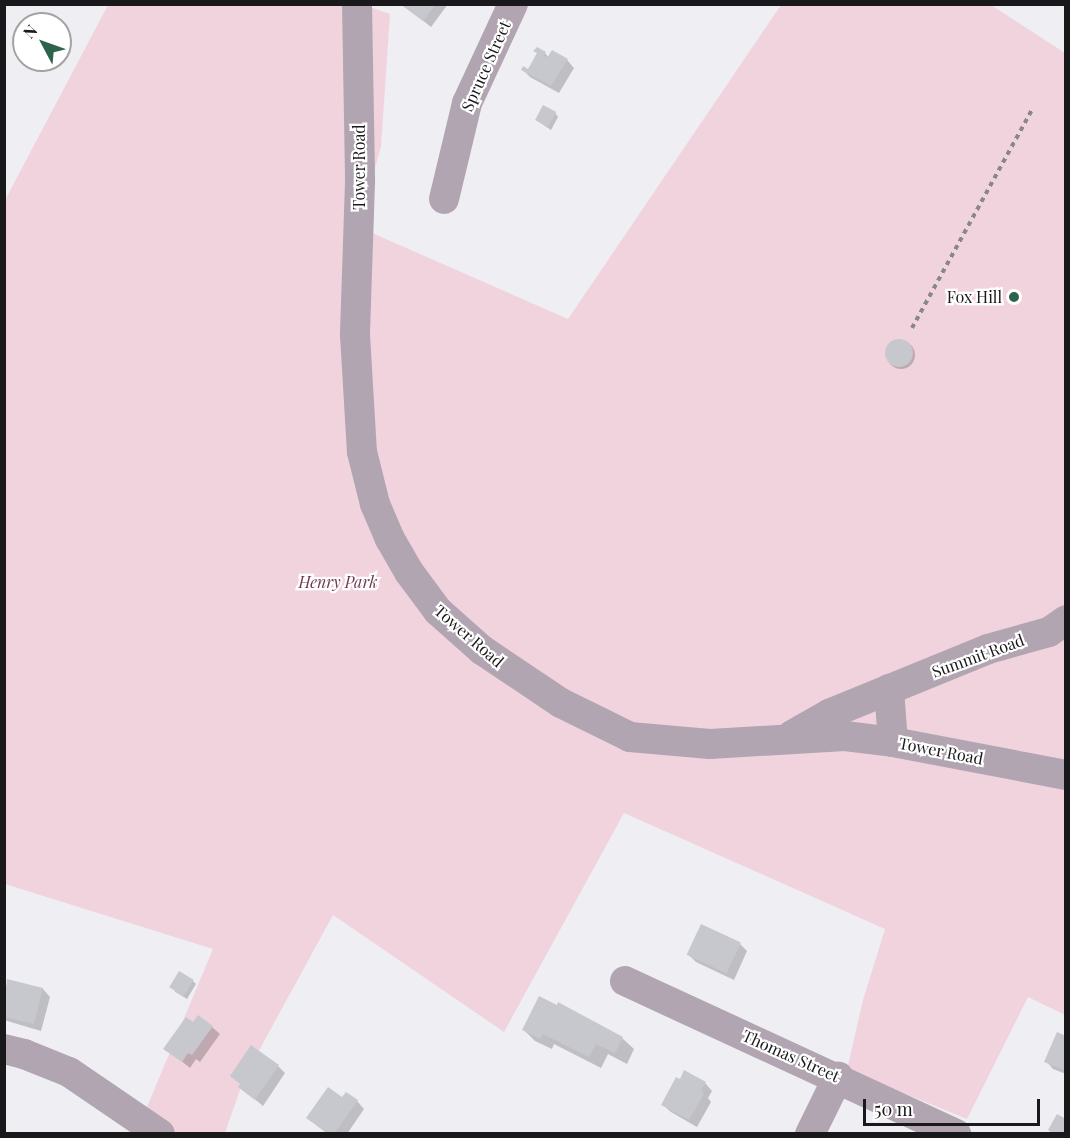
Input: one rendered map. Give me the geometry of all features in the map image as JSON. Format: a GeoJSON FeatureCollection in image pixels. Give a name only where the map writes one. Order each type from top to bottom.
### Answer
{"type":"FeatureCollection","features":[{"type":"Feature","properties":{"kind":"street","name":"Tower Road"},"geometry":{"type":"LineString","coordinates":[[357,4],[360,182],[355,335],[360,431],[366,471],[375,504],[399,556],[438,610],[482,650],[561,703],[630,737],[710,744],[845,736],[893,742],[1065,774]]}},
{"type":"Feature","properties":{"kind":"street","name":"Spruce Street"},"geometry":{"type":"LineString","coordinates":[[444,199],[467,103],[513,4]]}},
{"type":"Feature","properties":{"kind":"street","name":"Summit Road"},"geometry":{"type":"LineString","coordinates":[[786,738],[829,714],[988,650],[1049,632],[1065,620]]}},
{"type":"Feature","properties":{"kind":"street"},"geometry":{"type":"LineString","coordinates":[[889,690],[893,742]]}},
{"type":"Feature","properties":{"kind":"street","name":"Thomas Street"},"geometry":{"type":"LineString","coordinates":[[625,981],[838,1077],[956,1134]]}},
{"type":"Feature","properties":{"kind":"street"},"geometry":{"type":"LineString","coordinates":[[4,1049],[69,1072],[160,1134]]}},
{"type":"Feature","properties":{"kind":"street"},"geometry":{"type":"LineString","coordinates":[[810,1134],[838,1077]]}},
{"type":"Feature","properties":{"kind":"path"},"geometry":{"type":"LineString","coordinates":[[912,328],[1032,110]]}},
{"type":"Feature","properties":{"kind":"green space","name":"Henry Park"},"geometry":{"type":"Polygon","coordinates":[[[108,5],[364,5],[390,14],[381,147],[373,175],[370,232],[568,319],[781,5],[991,5],[1065,53],[1065,1015],[1028,997],[967,1119],[847,1070],[863,1000],[885,929],[624,813],[504,1032],[333,915],[244,1078],[225,1133],[149,1133],[139,1126],[213,949],[5,884],[4,202],[108,5]]]}},
{"type":"Feature","properties":{"kind":"building"},"geometry":{"type":"Polygon","coordinates":[[[400,4],[436,4],[423,21],[400,4]]]}},
{"type":"Feature","properties":{"kind":"building"},"geometry":{"type":"Polygon","coordinates":[[[537,47],[546,52],[544,55],[547,58],[552,50],[568,59],[551,86],[521,70],[523,66],[528,69],[537,53],[533,51],[537,47]]]}},
{"type":"Feature","properties":{"kind":"building"},"geometry":{"type":"Polygon","coordinates":[[[543,105],[556,112],[548,127],[535,120],[543,105]]]}},
{"type":"Feature","properties":{"kind":"building"},"geometry":{"type":"Polygon","coordinates":[[[899,339],[909,343],[913,353],[909,363],[899,367],[889,363],[885,353],[889,343],[899,339]]]}},
{"type":"Feature","properties":{"kind":"building"},"geometry":{"type":"Polygon","coordinates":[[[701,924],[741,943],[727,973],[687,955],[701,924]]]}},
{"type":"Feature","properties":{"kind":"building"},"geometry":{"type":"Polygon","coordinates":[[[179,971],[194,980],[184,996],[169,987],[179,971]]]}},
{"type":"Feature","properties":{"kind":"building"},"geometry":{"type":"Polygon","coordinates":[[[7,979],[43,988],[34,1024],[4,1017],[7,979]]]}},
{"type":"Feature","properties":{"kind":"building"},"geometry":{"type":"Polygon","coordinates":[[[539,996],[557,1005],[558,1002],[623,1037],[615,1053],[596,1044],[589,1057],[543,1034],[540,1039],[522,1030],[539,996]]]}},
{"type":"Feature","properties":{"kind":"building"},"geometry":{"type":"Polygon","coordinates":[[[198,1015],[213,1026],[192,1055],[188,1053],[182,1062],[163,1049],[186,1017],[193,1022],[198,1015]]]}},
{"type":"Feature","properties":{"kind":"building"},"geometry":{"type":"Polygon","coordinates":[[[1057,1032],[1066,1036],[1066,1071],[1044,1062],[1057,1032]]]}},
{"type":"Feature","properties":{"kind":"building"},"geometry":{"type":"Polygon","coordinates":[[[251,1045],[279,1065],[255,1100],[238,1087],[240,1084],[230,1076],[251,1045]]]}},
{"type":"Feature","properties":{"kind":"building"},"geometry":{"type":"Polygon","coordinates":[[[684,1070],[706,1082],[701,1090],[704,1094],[689,1120],[661,1105],[676,1077],[680,1079],[684,1070]]]}},
{"type":"Feature","properties":{"kind":"building"},"geometry":{"type":"Polygon","coordinates":[[[328,1087],[342,1097],[346,1092],[358,1100],[334,1134],[329,1134],[306,1118],[328,1087]]]}},
{"type":"Feature","properties":{"kind":"building"},"geometry":{"type":"Polygon","coordinates":[[[1057,1114],[1066,1119],[1066,1134],[1054,1134],[1048,1130],[1057,1114]]]}},
{"type":"Feature","properties":{"kind":"place","name":"Fox Hill"},"geometry":{"type":"Point","coordinates":[1014,297]}}]}
